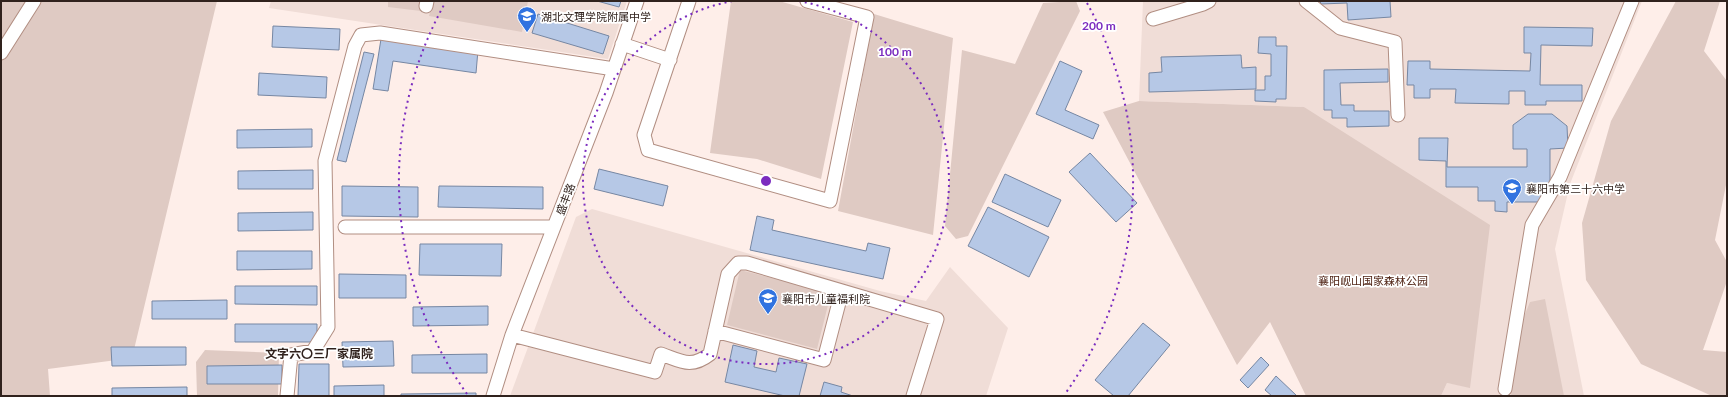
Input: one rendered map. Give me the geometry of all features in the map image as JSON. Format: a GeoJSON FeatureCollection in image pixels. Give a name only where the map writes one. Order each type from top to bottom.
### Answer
{"type":"FeatureCollection","features":[{"type":"Feature","properties":{"kind":"street"},"geometry":{"type":"LineString","coordinates":[[1,53],[34,1]]}},
{"type":"Feature","properties":{"kind":"street","name":"盛丰路"},"geometry":{"type":"LineString","coordinates":[[492,396],[512,335],[614,69],[637,1]]}},
{"type":"Feature","properties":{"kind":"street"},"geometry":{"type":"LineString","coordinates":[[689,1],[644,135],[648,150],[830,201],[867,17],[807,1]]}},
{"type":"Feature","properties":{"kind":"street"},"geometry":{"type":"LineString","coordinates":[[1153,19],[1209,1]]}},
{"type":"Feature","properties":{"kind":"street"},"geometry":{"type":"LineString","coordinates":[[1306,1],[1340,28],[1395,42],[1398,115]]}},
{"type":"Feature","properties":{"kind":"street"},"geometry":{"type":"LineString","coordinates":[[1505,389],[1532,225],[1560,177],[1632,1]]}},
{"type":"Feature","properties":{"kind":"street"},"geometry":{"type":"LineString","coordinates":[[287,396],[291,355],[313,351],[328,327],[326,161],[355,46],[361,35],[380,33],[614,69]]}},
{"type":"Feature","properties":{"kind":"street"},"geometry":{"type":"LineString","coordinates":[[622,44],[670,60]]}},
{"type":"Feature","properties":{"kind":"street"},"geometry":{"type":"LineString","coordinates":[[345,227],[554,227]]}},
{"type":"Feature","properties":{"kind":"street"},"geometry":{"type":"LineString","coordinates":[[512,335],[655,372],[661,354],[690,364],[700,361],[710,354],[728,274],[738,263],[747,263],[937,320],[913,396]]}},
{"type":"Feature","properties":{"kind":"street"},"geometry":{"type":"LineString","coordinates":[[715,331],[824,360],[842,291]]}},
{"type":"Feature","properties":{"kind":"shaded area","name":"湖北文理学院附属中学"},"geometry":{"type":"Polygon","coordinates":[[[271,1],[627,1],[608,59],[269,8],[271,1]]]}},
{"type":"Feature","properties":{"kind":"shaded area","name":"襄阳市第三十六中学"},"geometry":{"type":"Polygon","coordinates":[[[1143,1],[1642,1],[1570,184],[1555,249],[1584,396],[1441,396],[1447,383],[1470,387],[1304,107],[1139,101],[1143,1]]]}},
{"type":"Feature","properties":{"kind":"shaded area","name":"襄阳市儿童福利院"},"geometry":{"type":"Polygon","coordinates":[[[592,209],[880,291],[926,301],[950,267],[1008,328],[986,396],[510,396],[576,217],[592,209]]]}},
{"type":"Feature","properties":{"kind":"green space"},"geometry":{"type":"Polygon","coordinates":[[[1,1],[217,1],[132,358],[48,369],[50,396],[1,396],[1,1]]]}},
{"type":"Feature","properties":{"kind":"green space"},"geometry":{"type":"Polygon","coordinates":[[[388,1],[422,1],[421,11],[388,7],[388,1]]]}},
{"type":"Feature","properties":{"kind":"green space"},"geometry":{"type":"Polygon","coordinates":[[[432,1],[528,1],[522,32],[429,16],[432,1]]]}},
{"type":"Feature","properties":{"kind":"green space"},"geometry":{"type":"Polygon","coordinates":[[[731,1],[779,1],[853,22],[821,179],[757,159],[710,153],[731,1]]]}},
{"type":"Feature","properties":{"kind":"green space"},"geometry":{"type":"Polygon","coordinates":[[[1076,1],[1080,11],[968,236],[956,239],[945,226],[962,50],[1015,64],[1043,3],[1076,1]]]}},
{"type":"Feature","properties":{"kind":"green space"},"geometry":{"type":"Polygon","coordinates":[[[1676,1],[1720,1],[1704,51],[1727,81],[1727,180],[1715,240],[1727,262],[1727,281],[1703,350],[1727,352],[1727,396],[1712,396],[1641,364],[1586,280],[1582,223],[1611,121],[1676,1]]]}},
{"type":"Feature","properties":{"kind":"green space"},"geometry":{"type":"Polygon","coordinates":[[[874,14],[953,38],[933,235],[838,211],[874,14]]]}},
{"type":"Feature","properties":{"kind":"green space","name":"襄阳岘山国家森林公园"},"geometry":{"type":"Polygon","coordinates":[[[1139,101],[1304,107],[1490,225],[1470,388],[1447,383],[1441,396],[1306,396],[1270,322],[1237,365],[1103,112],[1139,101]]]}},
{"type":"Feature","properties":{"kind":"green space"},"geometry":{"type":"Polygon","coordinates":[[[740,270],[831,293],[817,349],[727,325],[740,270]]]}},
{"type":"Feature","properties":{"kind":"green space"},"geometry":{"type":"Polygon","coordinates":[[[1545,299],[1564,396],[1511,396],[1523,319],[1530,302],[1545,299]]]}},
{"type":"Feature","properties":{"kind":"green space"},"geometry":{"type":"Polygon","coordinates":[[[205,350],[279,353],[278,396],[197,396],[196,362],[205,350]]]}},
{"type":"Feature","properties":{"kind":"building"},"geometry":{"type":"Polygon","coordinates":[[[597,1],[621,1],[619,7],[597,1]]]}},
{"type":"Feature","properties":{"kind":"building"},"geometry":{"type":"Polygon","coordinates":[[[1320,1],[1390,1],[1391,17],[1348,20],[1347,3],[1321,4],[1320,1]]]}},
{"type":"Feature","properties":{"kind":"building"},"geometry":{"type":"Polygon","coordinates":[[[538,14],[609,36],[603,54],[532,33],[538,14]]]}},
{"type":"Feature","properties":{"kind":"building"},"geometry":{"type":"Polygon","coordinates":[[[273,26],[340,29],[339,50],[272,47],[273,26]]]}},
{"type":"Feature","properties":{"kind":"building"},"geometry":{"type":"Polygon","coordinates":[[[1524,27],[1593,28],[1592,46],[1541,45],[1540,85],[1582,85],[1582,101],[1546,101],[1546,105],[1525,105],[1525,91],[1509,91],[1509,104],[1455,103],[1456,89],[1430,89],[1430,98],[1414,98],[1414,85],[1407,85],[1408,61],[1430,61],[1430,69],[1530,71],[1531,53],[1524,53],[1524,27]]]}},
{"type":"Feature","properties":{"kind":"building"},"geometry":{"type":"Polygon","coordinates":[[[1259,37],[1276,37],[1276,46],[1287,46],[1286,99],[1276,99],[1276,102],[1255,101],[1255,90],[1265,90],[1265,76],[1271,76],[1271,54],[1258,53],[1259,37]]]}},
{"type":"Feature","properties":{"kind":"building"},"geometry":{"type":"Polygon","coordinates":[[[381,39],[478,50],[476,73],[393,61],[388,91],[373,89],[381,39]]]}},
{"type":"Feature","properties":{"kind":"building"},"geometry":{"type":"Polygon","coordinates":[[[364,52],[374,54],[346,162],[337,160],[364,52]]]}},
{"type":"Feature","properties":{"kind":"building"},"geometry":{"type":"Polygon","coordinates":[[[1241,55],[1242,68],[1256,67],[1256,89],[1149,92],[1149,73],[1162,72],[1161,57],[1241,55]]]}},
{"type":"Feature","properties":{"kind":"building"},"geometry":{"type":"Polygon","coordinates":[[[1060,61],[1082,71],[1065,110],[1099,125],[1093,139],[1036,114],[1060,61]]]}},
{"type":"Feature","properties":{"kind":"building"},"geometry":{"type":"Polygon","coordinates":[[[1388,69],[1388,82],[1340,83],[1341,105],[1354,105],[1354,111],[1389,111],[1389,126],[1347,127],[1347,118],[1332,118],[1332,110],[1324,110],[1324,70],[1388,69]]]}},
{"type":"Feature","properties":{"kind":"building"},"geometry":{"type":"Polygon","coordinates":[[[259,73],[327,77],[326,98],[258,95],[259,73]]]}},
{"type":"Feature","properties":{"kind":"building"},"geometry":{"type":"Polygon","coordinates":[[[1528,114],[1552,114],[1567,126],[1568,148],[1550,149],[1550,184],[1539,202],[1507,202],[1507,212],[1495,211],[1495,201],[1478,201],[1478,187],[1446,187],[1446,161],[1419,160],[1419,138],[1448,138],[1447,167],[1527,167],[1527,149],[1513,149],[1513,125],[1528,114]]]}},
{"type":"Feature","properties":{"kind":"building"},"geometry":{"type":"Polygon","coordinates":[[[312,129],[312,147],[237,148],[237,130],[312,129]]]}},
{"type":"Feature","properties":{"kind":"building"},"geometry":{"type":"Polygon","coordinates":[[[1090,153],[1137,203],[1116,222],[1069,172],[1090,153]]]}},
{"type":"Feature","properties":{"kind":"building"},"geometry":{"type":"Polygon","coordinates":[[[599,169],[668,186],[663,206],[594,189],[599,169]]]}},
{"type":"Feature","properties":{"kind":"building"},"geometry":{"type":"Polygon","coordinates":[[[313,170],[313,189],[238,189],[238,171],[313,170]]]}},
{"type":"Feature","properties":{"kind":"building"},"geometry":{"type":"Polygon","coordinates":[[[1005,174],[1061,200],[1048,227],[992,202],[1005,174]]]}},
{"type":"Feature","properties":{"kind":"building"},"geometry":{"type":"Polygon","coordinates":[[[342,186],[418,187],[418,217],[342,216],[342,186]]]}},
{"type":"Feature","properties":{"kind":"building"},"geometry":{"type":"Polygon","coordinates":[[[439,186],[543,187],[543,209],[438,207],[439,186]]]}},
{"type":"Feature","properties":{"kind":"building"},"geometry":{"type":"Polygon","coordinates":[[[988,207],[1049,237],[1029,277],[968,246],[988,207]]]}},
{"type":"Feature","properties":{"kind":"building"},"geometry":{"type":"Polygon","coordinates":[[[313,212],[313,230],[238,231],[238,213],[313,212]]]}},
{"type":"Feature","properties":{"kind":"building"},"geometry":{"type":"Polygon","coordinates":[[[757,216],[774,220],[772,230],[866,251],[868,243],[890,248],[883,279],[750,250],[757,216]]]}},
{"type":"Feature","properties":{"kind":"building"},"geometry":{"type":"Polygon","coordinates":[[[420,244],[502,244],[501,276],[419,275],[420,244]]]}},
{"type":"Feature","properties":{"kind":"building"},"geometry":{"type":"Polygon","coordinates":[[[237,251],[312,251],[312,269],[237,270],[237,251]]]}},
{"type":"Feature","properties":{"kind":"building"},"geometry":{"type":"Polygon","coordinates":[[[339,274],[406,275],[406,298],[339,298],[339,274]]]}},
{"type":"Feature","properties":{"kind":"building"},"geometry":{"type":"Polygon","coordinates":[[[235,286],[317,286],[317,305],[235,304],[235,286]]]}},
{"type":"Feature","properties":{"kind":"building"},"geometry":{"type":"Polygon","coordinates":[[[227,300],[227,319],[152,319],[152,301],[227,300]]]}},
{"type":"Feature","properties":{"kind":"building"},"geometry":{"type":"Polygon","coordinates":[[[488,306],[488,325],[413,326],[413,307],[488,306]]]}},
{"type":"Feature","properties":{"kind":"building"},"geometry":{"type":"Polygon","coordinates":[[[1143,323],[1170,345],[1128,396],[1114,396],[1095,380],[1143,323]]]}},
{"type":"Feature","properties":{"kind":"building"},"geometry":{"type":"Polygon","coordinates":[[[235,324],[317,324],[317,342],[235,342],[235,324]]]}},
{"type":"Feature","properties":{"kind":"building"},"geometry":{"type":"Polygon","coordinates":[[[393,341],[394,366],[343,367],[342,342],[393,341]]]}},
{"type":"Feature","properties":{"kind":"building"},"geometry":{"type":"Polygon","coordinates":[[[733,345],[757,351],[754,367],[776,372],[779,358],[807,364],[799,396],[785,396],[725,382],[733,345]]]}},
{"type":"Feature","properties":{"kind":"building"},"geometry":{"type":"Polygon","coordinates":[[[111,347],[186,347],[186,365],[112,366],[111,347]]]}},
{"type":"Feature","properties":{"kind":"building"},"geometry":{"type":"Polygon","coordinates":[[[487,354],[487,373],[412,373],[412,355],[487,354]]]}},
{"type":"Feature","properties":{"kind":"building"},"geometry":{"type":"Polygon","coordinates":[[[1261,357],[1269,365],[1248,388],[1240,380],[1261,357]]]}},
{"type":"Feature","properties":{"kind":"building"},"geometry":{"type":"Polygon","coordinates":[[[299,364],[329,364],[329,396],[298,396],[299,364]]]}},
{"type":"Feature","properties":{"kind":"building"},"geometry":{"type":"Polygon","coordinates":[[[282,365],[282,384],[207,384],[207,366],[282,365]]]}},
{"type":"Feature","properties":{"kind":"building"},"geometry":{"type":"Polygon","coordinates":[[[1276,376],[1297,396],[1272,396],[1265,390],[1276,376]]]}},
{"type":"Feature","properties":{"kind":"building"},"geometry":{"type":"Polygon","coordinates":[[[824,382],[842,387],[841,392],[853,396],[820,396],[824,382]]]}},
{"type":"Feature","properties":{"kind":"building"},"geometry":{"type":"Polygon","coordinates":[[[384,385],[384,396],[334,396],[334,386],[384,385]]]}},
{"type":"Feature","properties":{"kind":"building"},"geometry":{"type":"Polygon","coordinates":[[[187,387],[187,396],[112,396],[112,388],[187,387]]]}},
{"type":"Feature","properties":{"kind":"building"},"geometry":{"type":"Polygon","coordinates":[[[476,393],[476,396],[401,396],[401,394],[476,393]]]}},
{"type":"Feature","properties":{"kind":"place","name":"湖北文理学院附属中学"},"geometry":{"type":"Point","coordinates":[527,33]}},
{"type":"Feature","properties":{"kind":"place","name":"襄阳市第三十六中学"},"geometry":{"type":"Point","coordinates":[1512,205]}},
{"type":"Feature","properties":{"kind":"place","name":"襄阳市儿童福利院"},"geometry":{"type":"Point","coordinates":[768,315]}},
{"type":"Feature","properties":{"kind":"district","name":"文字六〇三厂家属院"},"geometry":{"type":"Point","coordinates":[319,353]}}]}
